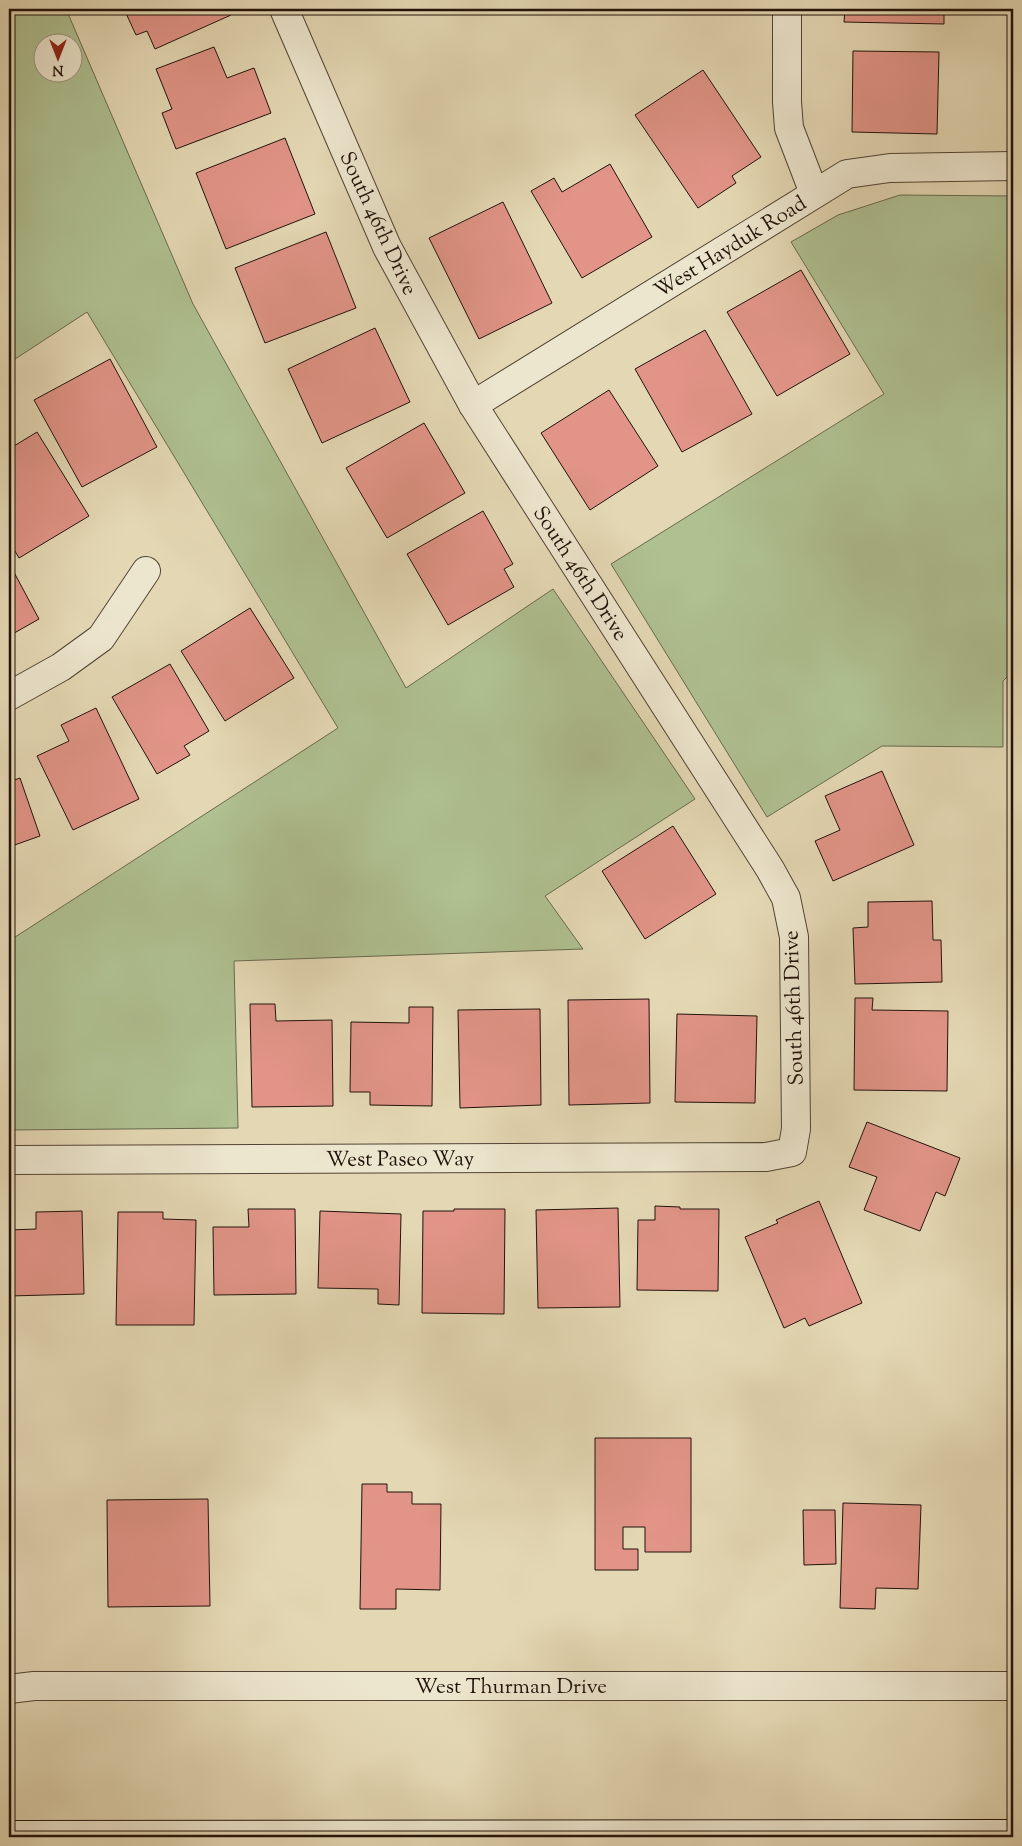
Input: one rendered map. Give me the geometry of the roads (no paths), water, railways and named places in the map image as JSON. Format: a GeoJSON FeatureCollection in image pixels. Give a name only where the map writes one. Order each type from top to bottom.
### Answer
{"type":"FeatureCollection","features":[{"type":"Feature","properties":{"kind":"street","name":"South 46th Drive"},"geometry":{"type":"LineString","coordinates":[[284,9],[388,247],[473,405],[770,869],[786,898],[794,937],[796,1129],[792,1152]]}},
{"type":"Feature","properties":{"kind":"street"},"geometry":{"type":"LineString","coordinates":[[787,9],[787,102],[789,128],[814,193]]}},
{"type":"Feature","properties":{"kind":"street","name":"West Hayduk Road"},"geometry":{"type":"LineString","coordinates":[[473,405],[847,174],[882,169],[1013,166]]}},
{"type":"Feature","properties":{"kind":"street"},"geometry":{"type":"LineString","coordinates":[[9,696],[61,667],[100,638],[146,571]]}},
{"type":"Feature","properties":{"kind":"street","name":"West Paseo Way"},"geometry":{"type":"LineString","coordinates":[[9,1160],[766,1157],[792,1152]]}},
{"type":"Feature","properties":{"kind":"street","name":"West Thurman Drive"},"geometry":{"type":"LineString","coordinates":[[9,1690],[34,1686],[1013,1686]]}},
{"type":"Feature","properties":{"kind":"street"},"geometry":{"type":"LineString","coordinates":[[9,1835],[1013,1834]]}}]}
